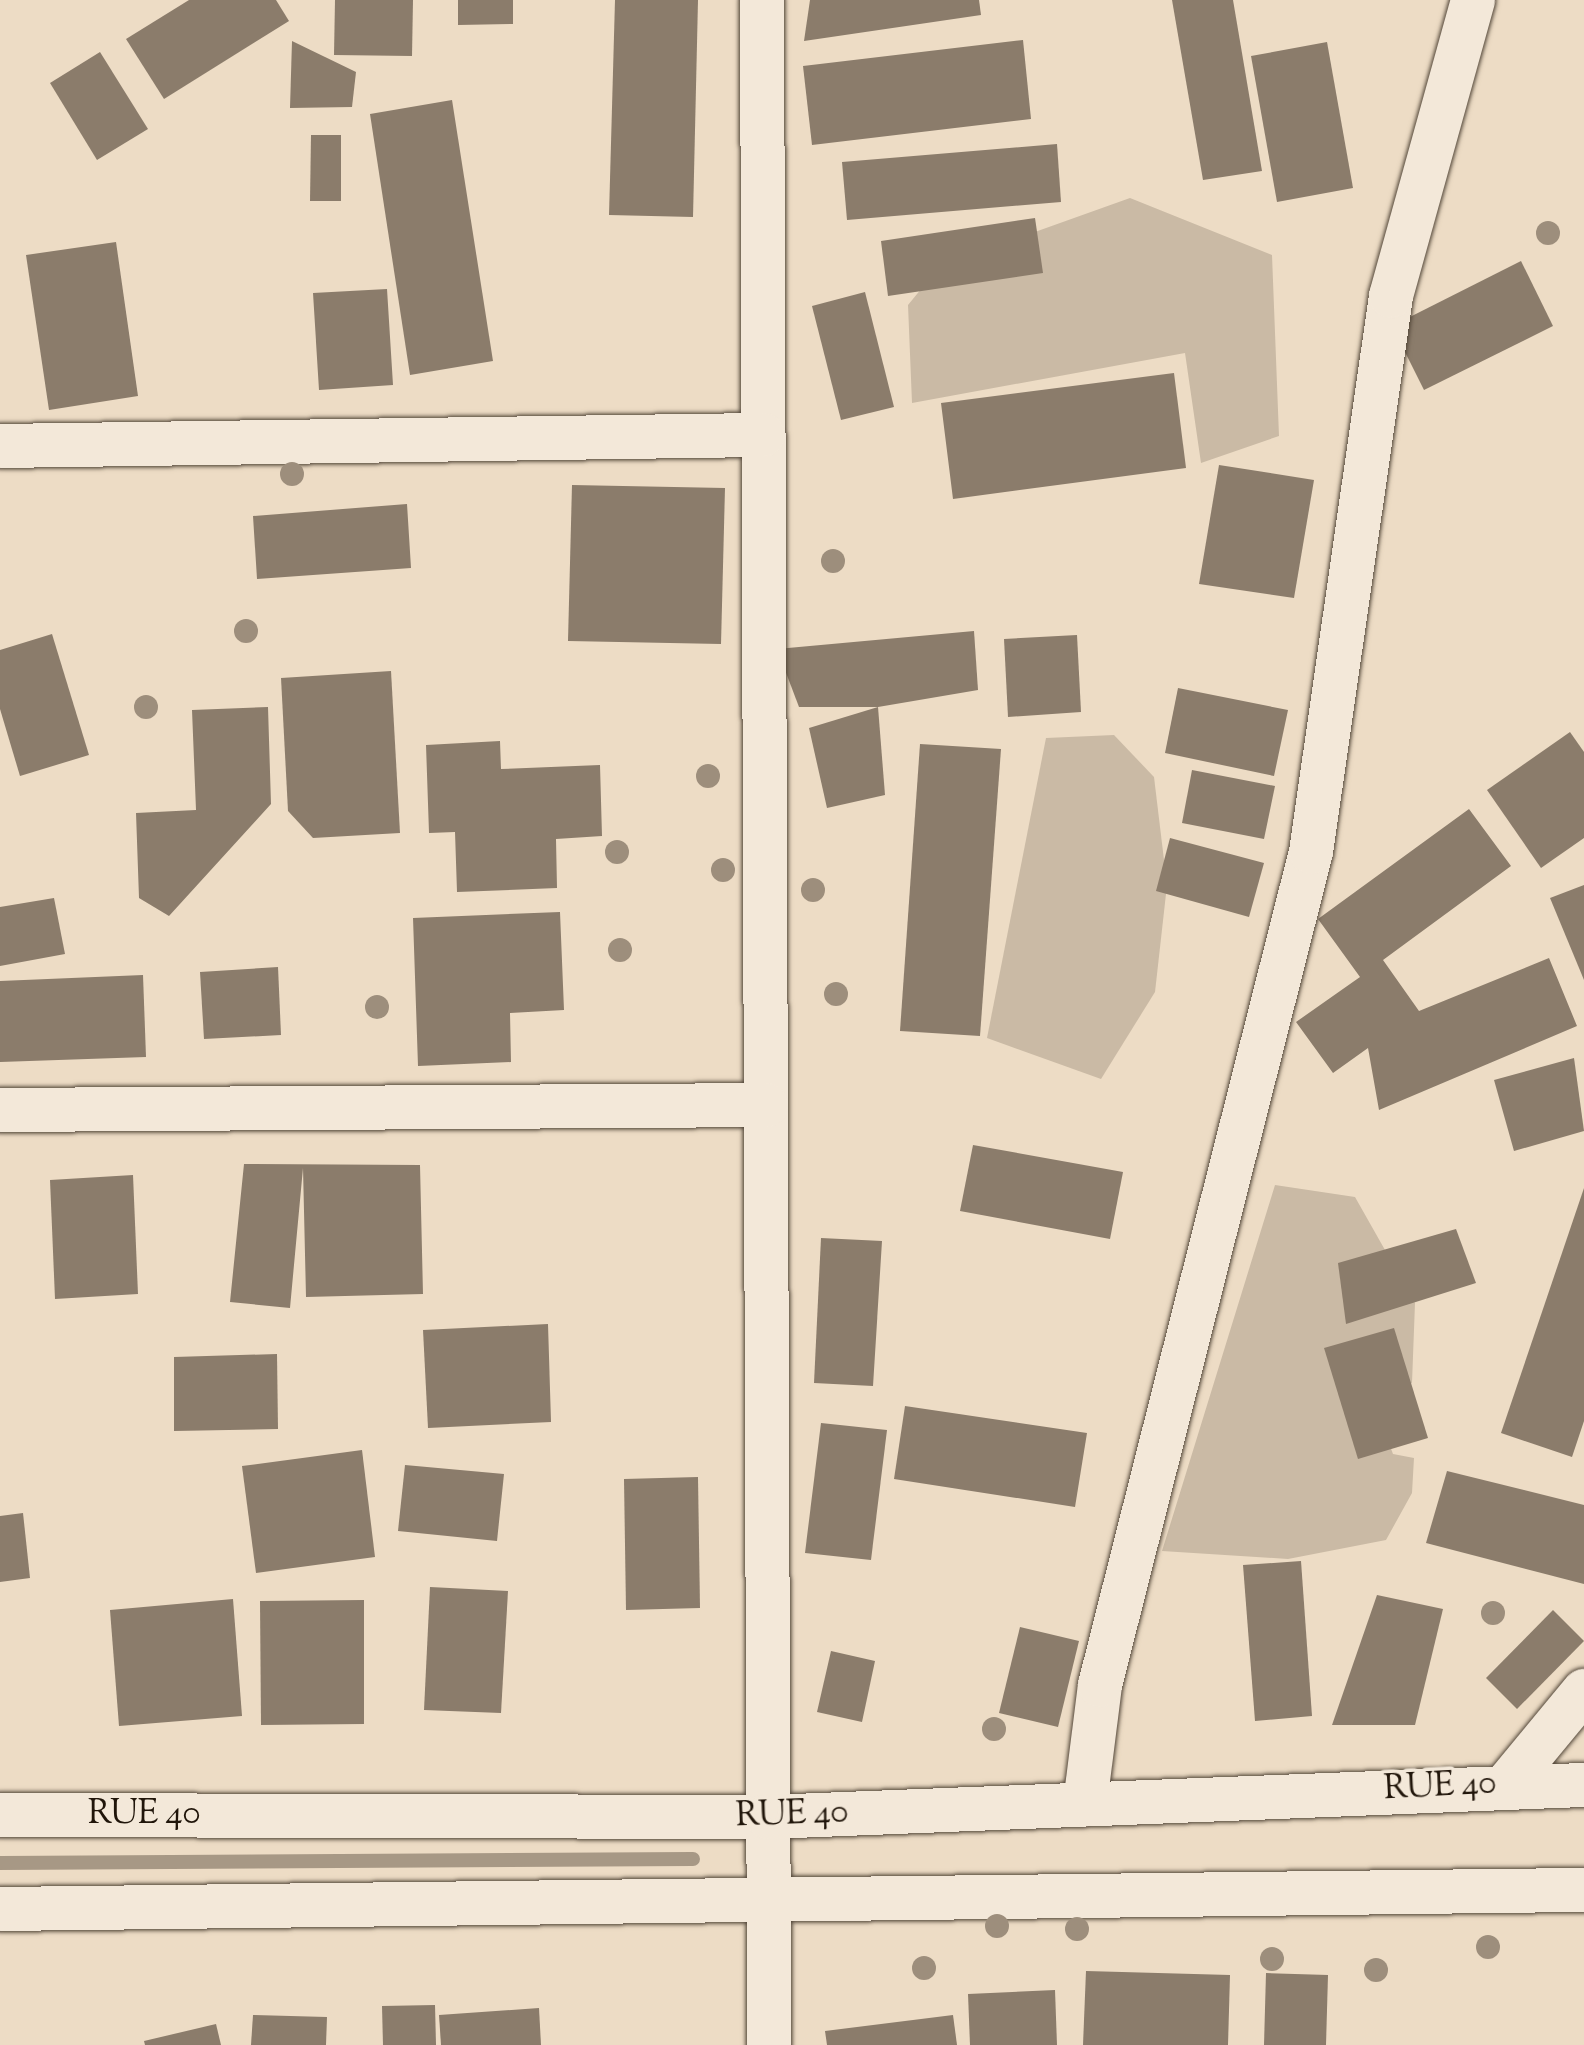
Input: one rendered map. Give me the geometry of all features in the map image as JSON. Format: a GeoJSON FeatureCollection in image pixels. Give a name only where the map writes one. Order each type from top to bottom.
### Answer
{"type":"FeatureCollection","features":[{"type":"Feature","properties":{"kind":"street"},"geometry":{"type":"LineString","coordinates":[[762,0],[769,2045]]}},
{"type":"Feature","properties":{"kind":"street"},"geometry":{"type":"LineString","coordinates":[[1085,1804],[1100,1685],[1311,852],[1391,296],[1473,0]]}},
{"type":"Feature","properties":{"kind":"street"},"geometry":{"type":"LineString","coordinates":[[0,446],[763,435]]}},
{"type":"Feature","properties":{"kind":"street"},"geometry":{"type":"LineString","coordinates":[[0,1110],[766,1105]]}},
{"type":"Feature","properties":{"kind":"street"},"geometry":{"type":"LineString","coordinates":[[1507,1784],[1584,1691]]}},
{"type":"Feature","properties":{"kind":"street","name":"RUE 40"},"geometry":{"type":"LineString","coordinates":[[0,1815],[768,1817],[1507,1784],[1584,1785]]}},
{"type":"Feature","properties":{"kind":"street"},"geometry":{"type":"LineString","coordinates":[[0,1909],[769,1903],[1584,1890]]}},
{"type":"Feature","properties":{"kind":"shaded area"},"geometry":{"type":"Polygon","coordinates":[[[1130,198],[1272,255],[1279,436],[1201,463],[1185,353],[912,403],[908,305],[940,266],[1130,198]]]}},
{"type":"Feature","properties":{"kind":"shaded area"},"geometry":{"type":"Polygon","coordinates":[[[1114,735],[1154,777],[1167,885],[1155,992],[1101,1079],[987,1038],[1046,738],[1114,735]]]}},
{"type":"Feature","properties":{"kind":"shaded area"},"geometry":{"type":"Polygon","coordinates":[[[1275,1185],[1355,1197],[1415,1303],[1412,1383],[1372,1398],[1393,1454],[1414,1458],[1412,1493],[1386,1540],[1288,1559],[1162,1551],[1275,1185]]]}},
{"type":"Feature","properties":{"kind":"building"},"geometry":{"type":"Polygon","coordinates":[[[189,0],[276,0],[289,21],[164,99],[126,39],[189,0]]]}},
{"type":"Feature","properties":{"kind":"building"},"geometry":{"type":"Polygon","coordinates":[[[335,0],[413,0],[412,56],[334,55],[335,0]]]}},
{"type":"Feature","properties":{"kind":"building"},"geometry":{"type":"Polygon","coordinates":[[[458,0],[513,0],[513,24],[458,25],[458,0]]]}},
{"type":"Feature","properties":{"kind":"building"},"geometry":{"type":"Polygon","coordinates":[[[615,0],[698,0],[693,217],[609,215],[615,0]]]}},
{"type":"Feature","properties":{"kind":"building"},"geometry":{"type":"Polygon","coordinates":[[[810,0],[979,0],[981,15],[804,41],[810,0]]]}},
{"type":"Feature","properties":{"kind":"building"},"geometry":{"type":"Polygon","coordinates":[[[1172,0],[1233,0],[1262,171],[1203,180],[1172,0]]]}},
{"type":"Feature","properties":{"kind":"building"},"geometry":{"type":"Polygon","coordinates":[[[1023,40],[1031,119],[812,145],[803,66],[1023,40]]]}},
{"type":"Feature","properties":{"kind":"building"},"geometry":{"type":"Polygon","coordinates":[[[292,41],[356,72],[352,107],[290,108],[292,41]]]}},
{"type":"Feature","properties":{"kind":"building"},"geometry":{"type":"Polygon","coordinates":[[[1327,42],[1353,188],[1277,202],[1251,56],[1327,42]]]}},
{"type":"Feature","properties":{"kind":"building"},"geometry":{"type":"Polygon","coordinates":[[[100,52],[148,129],[97,160],[50,83],[100,52]]]}},
{"type":"Feature","properties":{"kind":"building"},"geometry":{"type":"Polygon","coordinates":[[[452,100],[493,361],[410,375],[370,114],[452,100]]]}},
{"type":"Feature","properties":{"kind":"building"},"geometry":{"type":"Polygon","coordinates":[[[311,135],[341,135],[341,201],[310,201],[311,135]]]}},
{"type":"Feature","properties":{"kind":"building"},"geometry":{"type":"Polygon","coordinates":[[[1057,144],[1061,202],[847,220],[842,162],[1057,144]]]}},
{"type":"Feature","properties":{"kind":"building"},"geometry":{"type":"Polygon","coordinates":[[[1035,218],[1043,273],[888,296],[881,241],[1035,218]]]}},
{"type":"Feature","properties":{"kind":"building"},"geometry":{"type":"Polygon","coordinates":[[[116,242],[138,396],[49,410],[26,255],[116,242]]]}},
{"type":"Feature","properties":{"kind":"building"},"geometry":{"type":"Polygon","coordinates":[[[1521,261],[1553,326],[1424,390],[1392,326],[1521,261]]]}},
{"type":"Feature","properties":{"kind":"building"},"geometry":{"type":"Polygon","coordinates":[[[387,289],[393,385],[319,390],[313,293],[387,289]]]}},
{"type":"Feature","properties":{"kind":"building"},"geometry":{"type":"Polygon","coordinates":[[[865,292],[894,407],[841,420],[812,306],[865,292]]]}},
{"type":"Feature","properties":{"kind":"building"},"geometry":{"type":"Polygon","coordinates":[[[1174,373],[1186,468],[953,499],[941,403],[1174,373]]]}},
{"type":"Feature","properties":{"kind":"building"},"geometry":{"type":"Polygon","coordinates":[[[1219,465],[1314,480],[1294,598],[1199,584],[1219,465]]]}},
{"type":"Feature","properties":{"kind":"building"},"geometry":{"type":"Polygon","coordinates":[[[572,485],[725,488],[721,644],[568,641],[572,485]]]}},
{"type":"Feature","properties":{"kind":"building"},"geometry":{"type":"Polygon","coordinates":[[[407,504],[411,568],[257,579],[253,516],[407,504]]]}},
{"type":"Feature","properties":{"kind":"building"},"geometry":{"type":"Polygon","coordinates":[[[974,631],[978,690],[878,707],[799,707],[777,649],[974,631]]]}},
{"type":"Feature","properties":{"kind":"building"},"geometry":{"type":"Polygon","coordinates":[[[52,634],[89,755],[20,776],[0,709],[0,650],[52,634]]]}},
{"type":"Feature","properties":{"kind":"building"},"geometry":{"type":"Polygon","coordinates":[[[1077,635],[1081,712],[1008,717],[1004,639],[1077,635]]]}},
{"type":"Feature","properties":{"kind":"building"},"geometry":{"type":"Polygon","coordinates":[[[391,671],[400,833],[313,838],[288,811],[281,678],[391,671]]]}},
{"type":"Feature","properties":{"kind":"building"},"geometry":{"type":"Polygon","coordinates":[[[1178,688],[1288,710],[1274,776],[1165,753],[1178,688]]]}},
{"type":"Feature","properties":{"kind":"building"},"geometry":{"type":"Polygon","coordinates":[[[268,707],[271,804],[169,916],[139,898],[136,813],[196,810],[192,710],[268,707]]]}},
{"type":"Feature","properties":{"kind":"building"},"geometry":{"type":"Polygon","coordinates":[[[878,707],[885,795],[827,808],[809,728],[878,707]]]}},
{"type":"Feature","properties":{"kind":"building"},"geometry":{"type":"Polygon","coordinates":[[[1570,732],[1584,752],[1584,838],[1541,868],[1487,790],[1570,732]]]}},
{"type":"Feature","properties":{"kind":"building"},"geometry":{"type":"Polygon","coordinates":[[[500,741],[501,769],[600,765],[602,836],[556,839],[557,888],[457,892],[455,832],[429,833],[426,745],[500,741]]]}},
{"type":"Feature","properties":{"kind":"building"},"geometry":{"type":"Polygon","coordinates":[[[920,744],[1001,749],[980,1036],[900,1031],[920,744]]]}},
{"type":"Feature","properties":{"kind":"building"},"geometry":{"type":"Polygon","coordinates":[[[1192,770],[1275,786],[1264,839],[1182,823],[1192,770]]]}},
{"type":"Feature","properties":{"kind":"building"},"geometry":{"type":"Polygon","coordinates":[[[1469,809],[1511,866],[1383,960],[1419,1011],[1549,958],[1577,1026],[1379,1110],[1368,1048],[1333,1073],[1296,1022],[1360,977],[1318,919],[1469,809]]]}},
{"type":"Feature","properties":{"kind":"building"},"geometry":{"type":"Polygon","coordinates":[[[1170,838],[1264,863],[1249,917],[1156,891],[1170,838]]]}},
{"type":"Feature","properties":{"kind":"building"},"geometry":{"type":"Polygon","coordinates":[[[1584,885],[1584,980],[1550,898],[1584,885]]]}},
{"type":"Feature","properties":{"kind":"building"},"geometry":{"type":"Polygon","coordinates":[[[54,898],[65,954],[0,966],[0,907],[54,898]]]}},
{"type":"Feature","properties":{"kind":"building"},"geometry":{"type":"Polygon","coordinates":[[[560,912],[564,1010],[510,1013],[511,1062],[418,1066],[413,918],[560,912]]]}},
{"type":"Feature","properties":{"kind":"building"},"geometry":{"type":"Polygon","coordinates":[[[278,967],[281,1035],[204,1039],[200,972],[278,967]]]}},
{"type":"Feature","properties":{"kind":"building"},"geometry":{"type":"Polygon","coordinates":[[[143,975],[146,1057],[0,1062],[0,981],[143,975]]]}},
{"type":"Feature","properties":{"kind":"building"},"geometry":{"type":"Polygon","coordinates":[[[1574,1058],[1584,1131],[1514,1151],[1494,1080],[1574,1058]]]}},
{"type":"Feature","properties":{"kind":"building"},"geometry":{"type":"Polygon","coordinates":[[[973,1145],[1123,1172],[1110,1239],[960,1211],[973,1145]]]}},
{"type":"Feature","properties":{"kind":"building"},"geometry":{"type":"Polygon","coordinates":[[[244,1164],[420,1165],[423,1294],[306,1297],[303,1168],[290,1308],[230,1302],[244,1164]]]}},
{"type":"Feature","properties":{"kind":"building"},"geometry":{"type":"Polygon","coordinates":[[[133,1175],[138,1294],[55,1299],[50,1180],[133,1175]]]}},
{"type":"Feature","properties":{"kind":"building"},"geometry":{"type":"Polygon","coordinates":[[[1584,1188],[1584,1421],[1572,1457],[1501,1433],[1584,1188]]]}},
{"type":"Feature","properties":{"kind":"building"},"geometry":{"type":"Polygon","coordinates":[[[1456,1229],[1476,1283],[1346,1324],[1338,1263],[1456,1229]]]}},
{"type":"Feature","properties":{"kind":"building"},"geometry":{"type":"Polygon","coordinates":[[[821,1238],[882,1241],[873,1386],[814,1383],[821,1238]]]}},
{"type":"Feature","properties":{"kind":"building"},"geometry":{"type":"Polygon","coordinates":[[[548,1324],[551,1422],[428,1428],[423,1330],[548,1324]]]}},
{"type":"Feature","properties":{"kind":"building"},"geometry":{"type":"Polygon","coordinates":[[[1394,1328],[1428,1438],[1358,1459],[1324,1348],[1394,1328]]]}},
{"type":"Feature","properties":{"kind":"building"},"geometry":{"type":"Polygon","coordinates":[[[277,1354],[278,1429],[174,1431],[174,1357],[277,1354]]]}},
{"type":"Feature","properties":{"kind":"building"},"geometry":{"type":"Polygon","coordinates":[[[905,1406],[1087,1433],[1075,1507],[894,1479],[905,1406]]]}},
{"type":"Feature","properties":{"kind":"building"},"geometry":{"type":"Polygon","coordinates":[[[821,1423],[887,1430],[871,1560],[805,1553],[821,1423]]]}},
{"type":"Feature","properties":{"kind":"building"},"geometry":{"type":"Polygon","coordinates":[[[362,1450],[375,1557],[256,1573],[242,1466],[362,1450]]]}},
{"type":"Feature","properties":{"kind":"building"},"geometry":{"type":"Polygon","coordinates":[[[405,1465],[504,1474],[497,1541],[398,1531],[405,1465]]]}},
{"type":"Feature","properties":{"kind":"building"},"geometry":{"type":"Polygon","coordinates":[[[1447,1471],[1584,1505],[1584,1584],[1426,1543],[1447,1471]]]}},
{"type":"Feature","properties":{"kind":"building"},"geometry":{"type":"Polygon","coordinates":[[[698,1477],[700,1608],[626,1610],[624,1479],[698,1477]]]}},
{"type":"Feature","properties":{"kind":"building"},"geometry":{"type":"Polygon","coordinates":[[[23,1513],[30,1578],[0,1582],[0,1516],[23,1513]]]}},
{"type":"Feature","properties":{"kind":"building"},"geometry":{"type":"Polygon","coordinates":[[[1301,1561],[1312,1716],[1255,1721],[1243,1565],[1301,1561]]]}},
{"type":"Feature","properties":{"kind":"building"},"geometry":{"type":"Polygon","coordinates":[[[430,1587],[508,1591],[501,1713],[424,1710],[430,1587]]]}},
{"type":"Feature","properties":{"kind":"building"},"geometry":{"type":"Polygon","coordinates":[[[1377,1595],[1443,1609],[1415,1725],[1332,1725],[1377,1595]]]}},
{"type":"Feature","properties":{"kind":"building"},"geometry":{"type":"Polygon","coordinates":[[[233,1599],[242,1716],[119,1726],[110,1610],[233,1599]]]}},
{"type":"Feature","properties":{"kind":"building"},"geometry":{"type":"Polygon","coordinates":[[[364,1600],[364,1724],[261,1725],[260,1601],[364,1600]]]}},
{"type":"Feature","properties":{"kind":"building"},"geometry":{"type":"Polygon","coordinates":[[[1553,1610],[1584,1641],[1517,1709],[1486,1678],[1553,1610]]]}},
{"type":"Feature","properties":{"kind":"building"},"geometry":{"type":"Polygon","coordinates":[[[1020,1627],[1079,1641],[1058,1727],[999,1713],[1020,1627]]]}},
{"type":"Feature","properties":{"kind":"building"},"geometry":{"type":"Polygon","coordinates":[[[831,1651],[875,1661],[862,1722],[817,1712],[831,1651]]]}},
{"type":"Feature","properties":{"kind":"building"},"geometry":{"type":"Polygon","coordinates":[[[1086,1971],[1230,1975],[1228,2045],[1083,2045],[1086,1971]]]}},
{"type":"Feature","properties":{"kind":"building"},"geometry":{"type":"Polygon","coordinates":[[[1266,1973],[1328,1975],[1326,2045],[1264,2045],[1266,1973]]]}},
{"type":"Feature","properties":{"kind":"building"},"geometry":{"type":"Polygon","coordinates":[[[1055,1990],[1057,2045],[970,2045],[968,1994],[1055,1990]]]}},
{"type":"Feature","properties":{"kind":"building"},"geometry":{"type":"Polygon","coordinates":[[[435,2005],[436,2045],[383,2045],[382,2006],[435,2005]]]}},
{"type":"Feature","properties":{"kind":"building"},"geometry":{"type":"Polygon","coordinates":[[[539,2008],[541,2045],[441,2045],[439,2015],[539,2008]]]}},
{"type":"Feature","properties":{"kind":"building"},"geometry":{"type":"Polygon","coordinates":[[[253,2015],[327,2017],[326,2045],[251,2045],[253,2015]]]}},
{"type":"Feature","properties":{"kind":"building"},"geometry":{"type":"Polygon","coordinates":[[[953,2015],[957,2045],[827,2045],[825,2031],[953,2015]]]}},
{"type":"Feature","properties":{"kind":"building"},"geometry":{"type":"Polygon","coordinates":[[[216,2024],[221,2045],[145,2045],[144,2041],[216,2024]]]}},
{"type":"Feature","properties":{"kind":"waterway"},"geometry":{"type":"LineString","coordinates":[[0,1863],[693,1859]]}}]}
